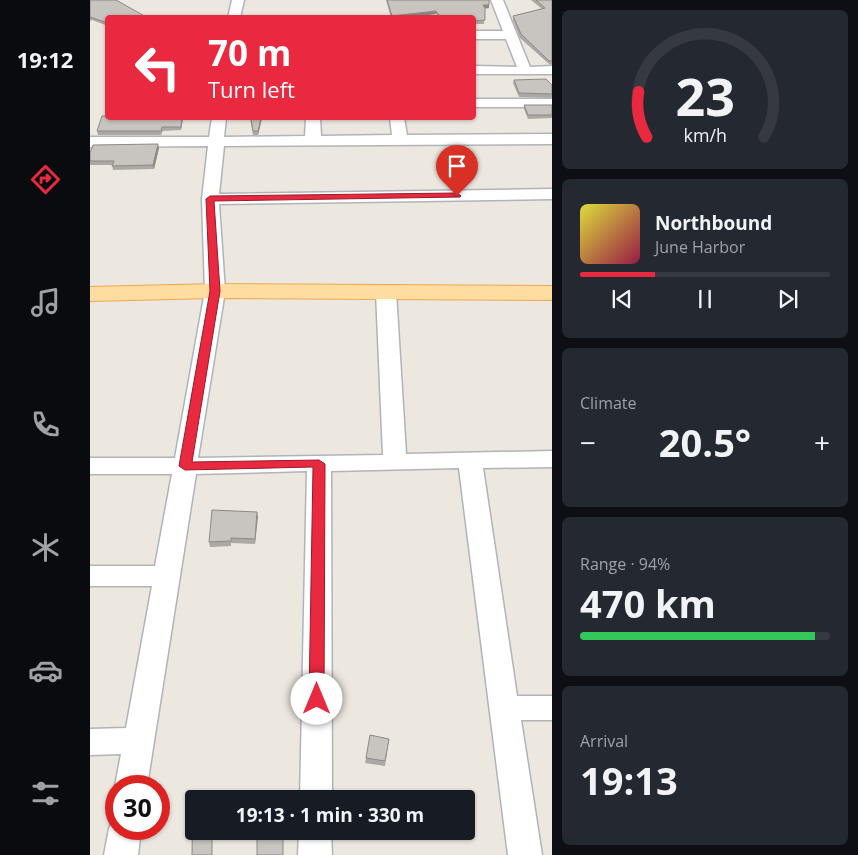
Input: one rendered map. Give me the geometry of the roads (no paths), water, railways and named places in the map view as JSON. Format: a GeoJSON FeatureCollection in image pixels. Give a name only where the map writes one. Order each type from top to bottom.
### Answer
{"type":"FeatureCollection","features":[{"type":"Feature","properties":{"kind":"main road"},"geometry":{"type":"LineString","coordinates":[[90,294],[215,291],[552,293]]}},
{"type":"Feature","properties":{"kind":"street"},"geometry":{"type":"LineString","coordinates":[[235,15],[238,0]]}},
{"type":"Feature","properties":{"kind":"street"},"geometry":{"type":"LineString","coordinates":[[497,0],[525,71]]}},
{"type":"Feature","properties":{"kind":"street"},"geometry":{"type":"LineString","coordinates":[[476,35],[512,35]]}},
{"type":"Feature","properties":{"kind":"street"},"geometry":{"type":"LineString","coordinates":[[476,70],[552,70]]}},
{"type":"Feature","properties":{"kind":"street"},"geometry":{"type":"LineString","coordinates":[[476,103],[552,103]]}},
{"type":"Feature","properties":{"kind":"street"},"geometry":{"type":"LineString","coordinates":[[132,775],[137,741],[168,576],[215,291],[210,199],[219,120]]}},
{"type":"Feature","properties":{"kind":"street"},"geometry":{"type":"LineString","coordinates":[[313,120],[314,139]]}},
{"type":"Feature","properties":{"kind":"street"},"geometry":{"type":"LineString","coordinates":[[397,120],[400,139]]}},
{"type":"Feature","properties":{"kind":"street"},"geometry":{"type":"LineString","coordinates":[[90,142],[314,139],[552,139]]}},
{"type":"Feature","properties":{"kind":"street"},"geometry":{"type":"LineString","coordinates":[[210,199],[552,194]]}},
{"type":"Feature","properties":{"kind":"street"},"geometry":{"type":"LineString","coordinates":[[386,292],[395,462]]}},
{"type":"Feature","properties":{"kind":"street"},"geometry":{"type":"LineString","coordinates":[[90,466],[552,459]]}},
{"type":"Feature","properties":{"kind":"street"},"geometry":{"type":"LineString","coordinates":[[470,461],[525,855]]}},
{"type":"Feature","properties":{"kind":"street"},"geometry":{"type":"LineString","coordinates":[[316,790],[319,464]]}},
{"type":"Feature","properties":{"kind":"street"},"geometry":{"type":"LineString","coordinates":[[90,576],[168,576]]}},
{"type":"Feature","properties":{"kind":"street"},"geometry":{"type":"LineString","coordinates":[[505,708],[552,708]]}},
{"type":"Feature","properties":{"kind":"street"},"geometry":{"type":"LineString","coordinates":[[90,742],[137,741]]}},
{"type":"Feature","properties":{"kind":"street"},"geometry":{"type":"LineString","coordinates":[[121,855],[123,840]]}},
{"type":"Feature","properties":{"kind":"street"},"geometry":{"type":"LineString","coordinates":[[315,840],[315,855]]}}]}
